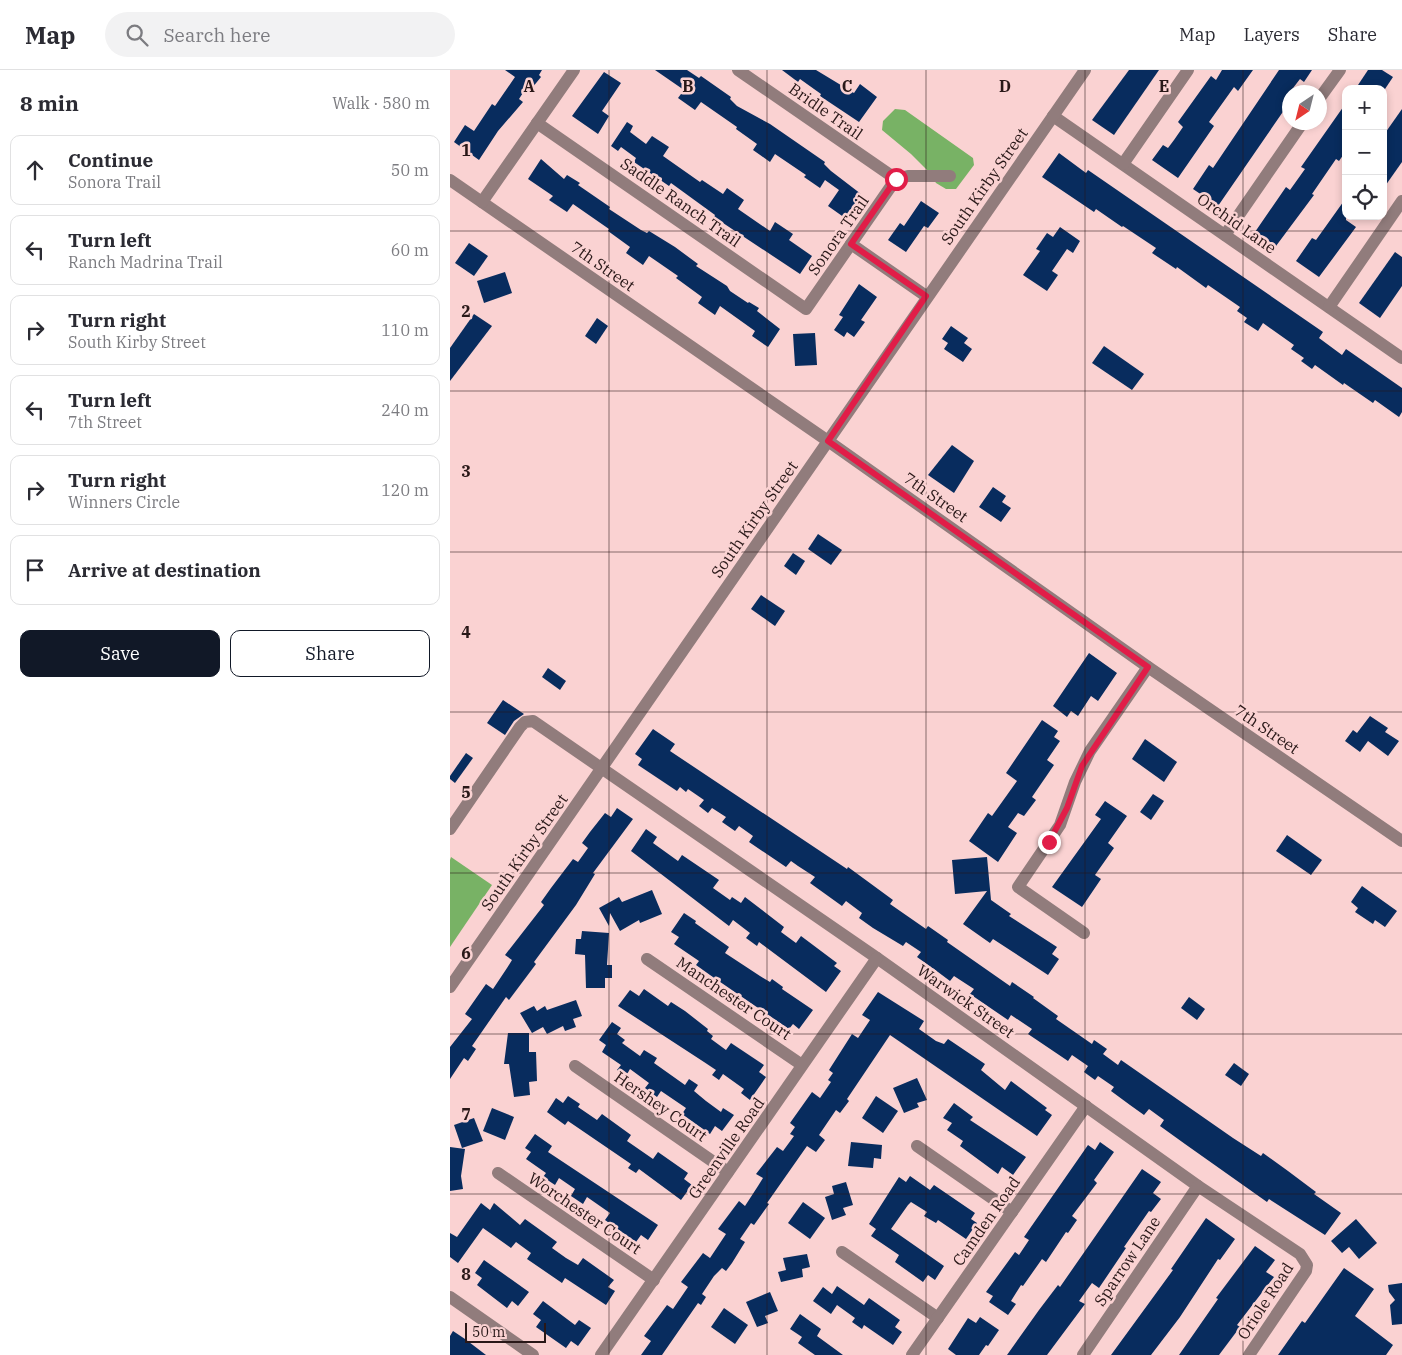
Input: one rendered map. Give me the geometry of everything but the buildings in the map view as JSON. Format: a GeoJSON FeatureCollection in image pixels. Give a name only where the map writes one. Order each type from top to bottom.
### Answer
{"type":"FeatureCollection","features":[{"type":"Feature","properties":{"kind":"street"},"geometry":{"type":"LineString","coordinates":[[482,202],[574,70]]}},
{"type":"Feature","properties":{"kind":"street","name":"Bridle Trail"},"geometry":{"type":"LineString","coordinates":[[738,70],[896,179]]}},
{"type":"Feature","properties":{"kind":"street","name":"South Kirby Street"},"geometry":{"type":"LineString","coordinates":[[450,986],[1084,70]]}},
{"type":"Feature","properties":{"kind":"street"},"geometry":{"type":"LineString","coordinates":[[1123,164],[1188,70]]}},
{"type":"Feature","properties":{"kind":"street"},"geometry":{"type":"LineString","coordinates":[[1327,89],[1340,70]]}},
{"type":"Feature","properties":{"kind":"street","name":"Orchid Lane"},"geometry":{"type":"LineString","coordinates":[[1053,116],[1402,358]]}},
{"type":"Feature","properties":{"kind":"street","name":"Saddle Ranch Trail"},"geometry":{"type":"LineString","coordinates":[[537,123],[806,309]]}},
{"type":"Feature","properties":{"kind":"street"},"geometry":{"type":"LineString","coordinates":[[1225,235],[1297,130]]}},
{"type":"Feature","properties":{"kind":"street"},"geometry":{"type":"LineString","coordinates":[[896,179],[908,176],[950,176]]}},
{"type":"Feature","properties":{"kind":"street","name":"Sonora Trail"},"geometry":{"type":"LineString","coordinates":[[806,309],[896,179]]}},
{"type":"Feature","properties":{"kind":"street","name":"7th Street"},"geometry":{"type":"LineString","coordinates":[[450,180],[828,441],[1148,667],[1402,841]]}},
{"type":"Feature","properties":{"kind":"street"},"geometry":{"type":"LineString","coordinates":[[1329,307],[1402,201]]}},
{"type":"Feature","properties":{"kind":"street"},"geometry":{"type":"LineString","coordinates":[[851,244],[926,296]]}},
{"type":"Feature","properties":{"kind":"street"},"geometry":{"type":"LineString","coordinates":[[1084,933],[1018,887],[1060,825],[1075,782],[1090,751],[1148,667]]}},
{"type":"Feature","properties":{"kind":"street","name":"Warwick Street"},"geometry":{"type":"LineString","coordinates":[[450,829],[525,722],[533,721],[877,958],[1198,1186],[1300,1254],[1307,1265]]}},
{"type":"Feature","properties":{"kind":"street","name":"Greenville Road"},"geometry":{"type":"LineString","coordinates":[[601,1355],[877,958]]}},
{"type":"Feature","properties":{"kind":"street","name":"Manchester Court"},"geometry":{"type":"LineString","coordinates":[[647,959],[802,1065]]}},
{"type":"Feature","properties":{"kind":"street","name":"Hershey Court"},"geometry":{"type":"LineString","coordinates":[[575,1066],[728,1172]]}},
{"type":"Feature","properties":{"kind":"street","name":"Camden Road"},"geometry":{"type":"LineString","coordinates":[[912,1355],[1086,1106]]}},
{"type":"Feature","properties":{"kind":"street"},"geometry":{"type":"LineString","coordinates":[[916,1146],[1012,1212]]}},
{"type":"Feature","properties":{"kind":"street","name":"Worchester Court"},"geometry":{"type":"LineString","coordinates":[[498,1173],[654,1280]]}},
{"type":"Feature","properties":{"kind":"street","name":"Sparrow Lane"},"geometry":{"type":"LineString","coordinates":[[1082,1355],[1198,1186]]}},
{"type":"Feature","properties":{"kind":"street"},"geometry":{"type":"LineString","coordinates":[[842,1252],[938,1318]]}},
{"type":"Feature","properties":{"kind":"street","name":"Oriole Road"},"geometry":{"type":"LineString","coordinates":[[1249,1355],[1303,1277],[1307,1265]]}},
{"type":"Feature","properties":{"kind":"street"},"geometry":{"type":"LineString","coordinates":[[450,1297],[533,1355]]}},
{"type":"Feature","properties":{"kind":"shaded area"},"geometry":{"type":"Polygon","coordinates":[[[895,109],[905,110],[973,158],[974,165],[956,189],[946,189],[936,183],[927,170],[911,154],[882,130],[883,121],[895,109]]]}},
{"type":"Feature","properties":{"kind":"shaded area"},"geometry":{"type":"Polygon","coordinates":[[[451,857],[492,885],[450,947],[450,860],[451,857]]]}},
{"type":"Feature","properties":{"kind":"route"},"geometry":{"type":"LineString","coordinates":[[896,179],[851,244],[926,296],[828,441],[1148,667],[1090,751],[1075,782],[1060,825],[1049,842]]}}]}
